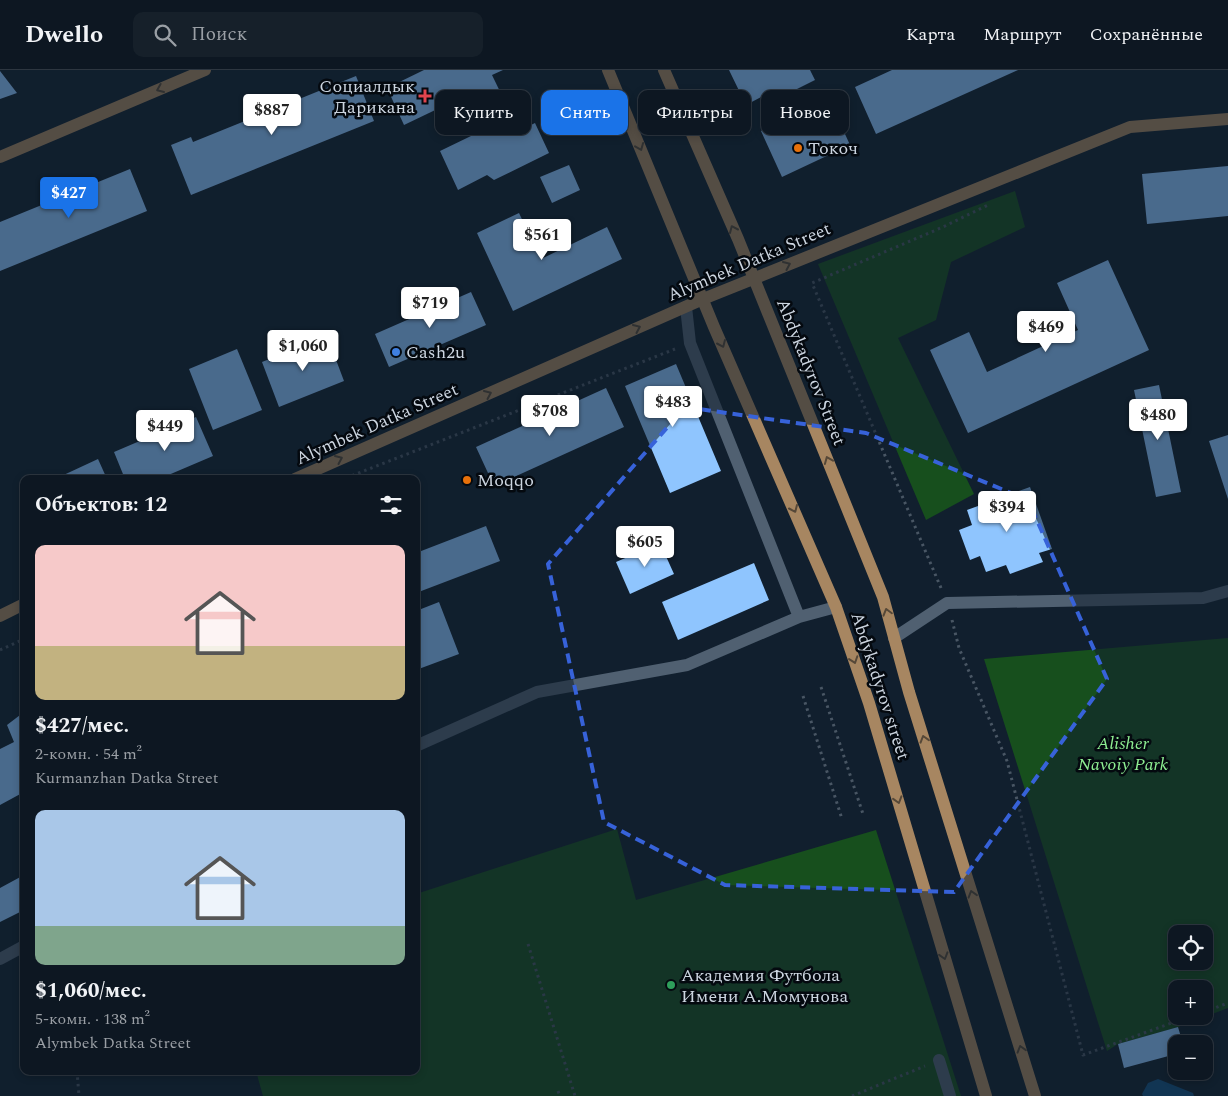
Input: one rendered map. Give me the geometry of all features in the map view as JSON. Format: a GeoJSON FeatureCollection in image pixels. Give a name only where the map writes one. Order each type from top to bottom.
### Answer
{"type":"FeatureCollection","features":[{"type":"Feature","properties":{"kind":"main road"},"geometry":{"type":"LineString","coordinates":[[0,157],[204,70]]}},
{"type":"Feature","properties":{"kind":"main road"},"geometry":{"type":"LineString","coordinates":[[608,70],[703,299]]}},
{"type":"Feature","properties":{"kind":"main road","name":"Abdykadyrov Street"},"geometry":{"type":"LineString","coordinates":[[664,70],[754,280],[883,597],[909,692]]}},
{"type":"Feature","properties":{"kind":"main road","name":"Alymbek Datka Street"},"geometry":{"type":"LineString","coordinates":[[304,475],[703,299],[1130,127],[1228,119]]}},
{"type":"Feature","properties":{"kind":"main road","name":"Abdykadyrov street"},"geometry":{"type":"LineString","coordinates":[[703,299],[836,607],[869,703],[986,1096]]}},
{"type":"Feature","properties":{"kind":"main road"},"geometry":{"type":"LineString","coordinates":[[0,616],[20,606]]}},
{"type":"Feature","properties":{"kind":"main road","name":"Abdykadyrov street"},"geometry":{"type":"LineString","coordinates":[[909,692],[1036,1096]]}},
{"type":"Feature","properties":{"kind":"street"},"geometry":{"type":"LineString","coordinates":[[686,307],[690,343],[799,617]]}},
{"type":"Feature","properties":{"kind":"street"},"geometry":{"type":"LineString","coordinates":[[894,638],[947,603],[1203,598],[1228,591]]}},
{"type":"Feature","properties":{"kind":"street"},"geometry":{"type":"LineString","coordinates":[[420,744],[537,692],[687,665],[799,617],[836,607]]}},
{"type":"Feature","properties":{"kind":"street"},"geometry":{"type":"LineString","coordinates":[[0,959],[20,948]]}},
{"type":"Feature","properties":{"kind":"street"},"geometry":{"type":"LineString","coordinates":[[939,1060],[950,1096]]}},
{"type":"Feature","properties":{"kind":"path"},"geometry":{"type":"LineString","coordinates":[[994,202],[943,227],[812,283],[947,603],[959,648],[1006,761],[1083,1055],[1168,1024]]}},
{"type":"Feature","properties":{"kind":"path"},"geometry":{"type":"LineString","coordinates":[[353,475],[690,343]]}},
{"type":"Feature","properties":{"kind":"path"},"geometry":{"type":"LineString","coordinates":[[0,650],[20,641]]}},
{"type":"Feature","properties":{"kind":"path"},"geometry":{"type":"LineString","coordinates":[[821,687],[863,814]]}},
{"type":"Feature","properties":{"kind":"path"},"geometry":{"type":"LineString","coordinates":[[803,696],[842,819]]}},
{"type":"Feature","properties":{"kind":"path"},"geometry":{"type":"LineString","coordinates":[[528,944],[575,1096]]}},
{"type":"Feature","properties":{"kind":"path"},"geometry":{"type":"LineString","coordinates":[[1213,1009],[1228,1003]]}},
{"type":"Feature","properties":{"kind":"path"},"geometry":{"type":"LineString","coordinates":[[852,1096],[939,1060]]}},
{"type":"Feature","properties":{"kind":"path"},"geometry":{"type":"LineString","coordinates":[[77,1075],[80,1096]]}},
{"type":"Feature","properties":{"kind":"path"},"geometry":{"type":"LineString","coordinates":[[558,1091],[560,1096]]}},
{"type":"Feature","properties":{"kind":"highlighted area"},"geometry":{"type":"Polygon","coordinates":[[[685,407],[866,433],[1028,500],[1107,679],[954,892],[725,885],[604,822],[548,564],[685,407]]]}},
{"type":"Feature","properties":{"kind":"green space"},"geometry":{"type":"Polygon","coordinates":[[[1015,191],[1025,227],[951,262],[936,320],[898,338],[974,494],[926,520],[818,264],[1015,191]]]}},
{"type":"Feature","properties":{"kind":"green space","name":"Alisher Navoiy Park"},"geometry":{"type":"Polygon","coordinates":[[[1228,638],[1228,1008],[1213,1014],[1213,980],[1168,980],[1168,1025],[1183,1025],[1118,1044],[1107,1051],[984,659],[1228,638]]]}},
{"type":"Feature","properties":{"kind":"green space","name":"Академия Футбола Имени А.Момунова"},"geometry":{"type":"Polygon","coordinates":[[[617,829],[636,900],[876,830],[961,1096],[263,1096],[257,1075],[420,1075],[420,893],[617,829]]]}},
{"type":"Feature","properties":{"kind":"water"},"geometry":{"type":"Polygon","coordinates":[[[1158,1079],[1193,1093],[1194,1096],[1143,1096],[1142,1094],[1148,1083],[1158,1079]]]}},
{"type":"Feature","properties":{"kind":"building"},"geometry":{"type":"Polygon","coordinates":[[[424,70],[503,70],[492,75],[499,90],[435,90],[435,110],[404,125],[387,88],[424,70]]]}},
{"type":"Feature","properties":{"kind":"building"},"geometry":{"type":"Polygon","coordinates":[[[729,70],[810,70],[815,80],[795,90],[761,90],[761,97],[751,102],[751,90],[739,90],[729,70]]]}},
{"type":"Feature","properties":{"kind":"building"},"geometry":{"type":"Polygon","coordinates":[[[892,70],[1018,70],[876,134],[855,87],[892,70]]]}},
{"type":"Feature","properties":{"kind":"building"},"geometry":{"type":"Polygon","coordinates":[[[0,71],[17,93],[0,99],[0,71]]]}},
{"type":"Feature","properties":{"kind":"building"},"geometry":{"type":"Polygon","coordinates":[[[356,76],[374,121],[191,195],[171,145],[191,137],[193,142],[356,76]]]}},
{"type":"Feature","properties":{"kind":"building"},"geometry":{"type":"Polygon","coordinates":[[[535,123],[549,153],[494,180],[487,175],[458,190],[440,151],[471,136],[531,135],[531,125],[535,123]]]}},
{"type":"Feature","properties":{"kind":"building"},"geometry":{"type":"Polygon","coordinates":[[[763,135],[845,135],[850,145],[782,177],[763,135]]]}},
{"type":"Feature","properties":{"kind":"building"},"geometry":{"type":"Polygon","coordinates":[[[569,165],[580,190],[552,203],[540,177],[569,165]]]}},
{"type":"Feature","properties":{"kind":"building"},"geometry":{"type":"Polygon","coordinates":[[[1228,166],[1228,216],[1147,224],[1142,174],[1228,166]]]}},
{"type":"Feature","properties":{"kind":"building"},"geometry":{"type":"Polygon","coordinates":[[[130,169],[147,211],[0,271],[0,222],[130,169]]]}},
{"type":"Feature","properties":{"kind":"building"},"geometry":{"type":"Polygon","coordinates":[[[519,213],[541,259],[607,227],[622,259],[513,311],[477,233],[519,213]]]}},
{"type":"Feature","properties":{"kind":"building"},"geometry":{"type":"Polygon","coordinates":[[[1108,260],[1149,350],[968,433],[930,350],[969,332],[987,372],[1078,330],[1057,283],[1108,260]]]}},
{"type":"Feature","properties":{"kind":"building"},"geometry":{"type":"Polygon","coordinates":[[[471,292],[486,325],[389,367],[375,334],[471,292]]]}},
{"type":"Feature","properties":{"kind":"building"},"geometry":{"type":"Polygon","coordinates":[[[327,336],[344,381],[279,407],[262,362],[327,336]]]}},
{"type":"Feature","properties":{"kind":"building"},"geometry":{"type":"Polygon","coordinates":[[[237,349],[262,410],[213,430],[189,369],[237,349]]]}},
{"type":"Feature","properties":{"kind":"building"},"geometry":{"type":"Polygon","coordinates":[[[676,364],[721,471],[670,493],[625,386],[676,364]]]}},
{"type":"Feature","properties":{"kind":"building"},"geometry":{"type":"Polygon","coordinates":[[[1159,385],[1181,492],[1156,497],[1134,390],[1159,385]]]}},
{"type":"Feature","properties":{"kind":"building"},"geometry":{"type":"Polygon","coordinates":[[[606,388],[624,427],[494,486],[476,447],[606,388]]]}},
{"type":"Feature","properties":{"kind":"building"},"geometry":{"type":"Polygon","coordinates":[[[196,417],[213,456],[168,475],[123,475],[114,452],[196,417]]]}},
{"type":"Feature","properties":{"kind":"building"},"geometry":{"type":"Polygon","coordinates":[[[1228,435],[1228,499],[1209,441],[1228,435]]]}},
{"type":"Feature","properties":{"kind":"building"},"geometry":{"type":"Polygon","coordinates":[[[98,459],[105,475],[64,475],[98,459]]]}},
{"type":"Feature","properties":{"kind":"building"},"geometry":{"type":"Polygon","coordinates":[[[1030,487],[1052,549],[1039,553],[1043,562],[1010,574],[1006,565],[986,572],[980,556],[970,560],[959,530],[972,525],[967,510],[1030,487]]]}},
{"type":"Feature","properties":{"kind":"building"},"geometry":{"type":"Polygon","coordinates":[[[486,526],[500,561],[420,591],[420,551],[486,526]]]}},
{"type":"Feature","properties":{"kind":"building"},"geometry":{"type":"Polygon","coordinates":[[[660,543],[674,574],[630,594],[616,562],[660,543]]]}},
{"type":"Feature","properties":{"kind":"building"},"geometry":{"type":"Polygon","coordinates":[[[754,563],[769,600],[678,640],[662,602],[754,563]]]}},
{"type":"Feature","properties":{"kind":"building"},"geometry":{"type":"Polygon","coordinates":[[[439,602],[459,654],[420,669],[420,609],[439,602]]]}},
{"type":"Feature","properties":{"kind":"building"},"geometry":{"type":"Polygon","coordinates":[[[20,715],[20,794],[0,805],[0,749],[14,742],[7,725],[20,715]]]}},
{"type":"Feature","properties":{"kind":"building"},"geometry":{"type":"Polygon","coordinates":[[[20,877],[20,912],[0,922],[0,888],[20,877]]]}},
{"type":"Feature","properties":{"kind":"building"},"geometry":{"type":"Polygon","coordinates":[[[1178,1027],[1180,1035],[1168,1035],[1168,1056],[1124,1068],[1118,1044],[1178,1027]]]}},
{"type":"Feature","properties":{"kind":"place","name":"Социалдык Дарикана"},"geometry":{"type":"Point","coordinates":[425,96]}},
{"type":"Feature","properties":{"kind":"place","name":"Токоч"},"geometry":{"type":"Point","coordinates":[798,148]}},
{"type":"Feature","properties":{"kind":"place","name":"Cash2u"},"geometry":{"type":"Point","coordinates":[396,352]}},
{"type":"Feature","properties":{"kind":"place","name":"Moqqo"},"geometry":{"type":"Point","coordinates":[467,480]}},
{"type":"Feature","properties":{"kind":"place","name":"Академия Футбола Имени А.Момунова"},"geometry":{"type":"Point","coordinates":[671,985]}}]}
